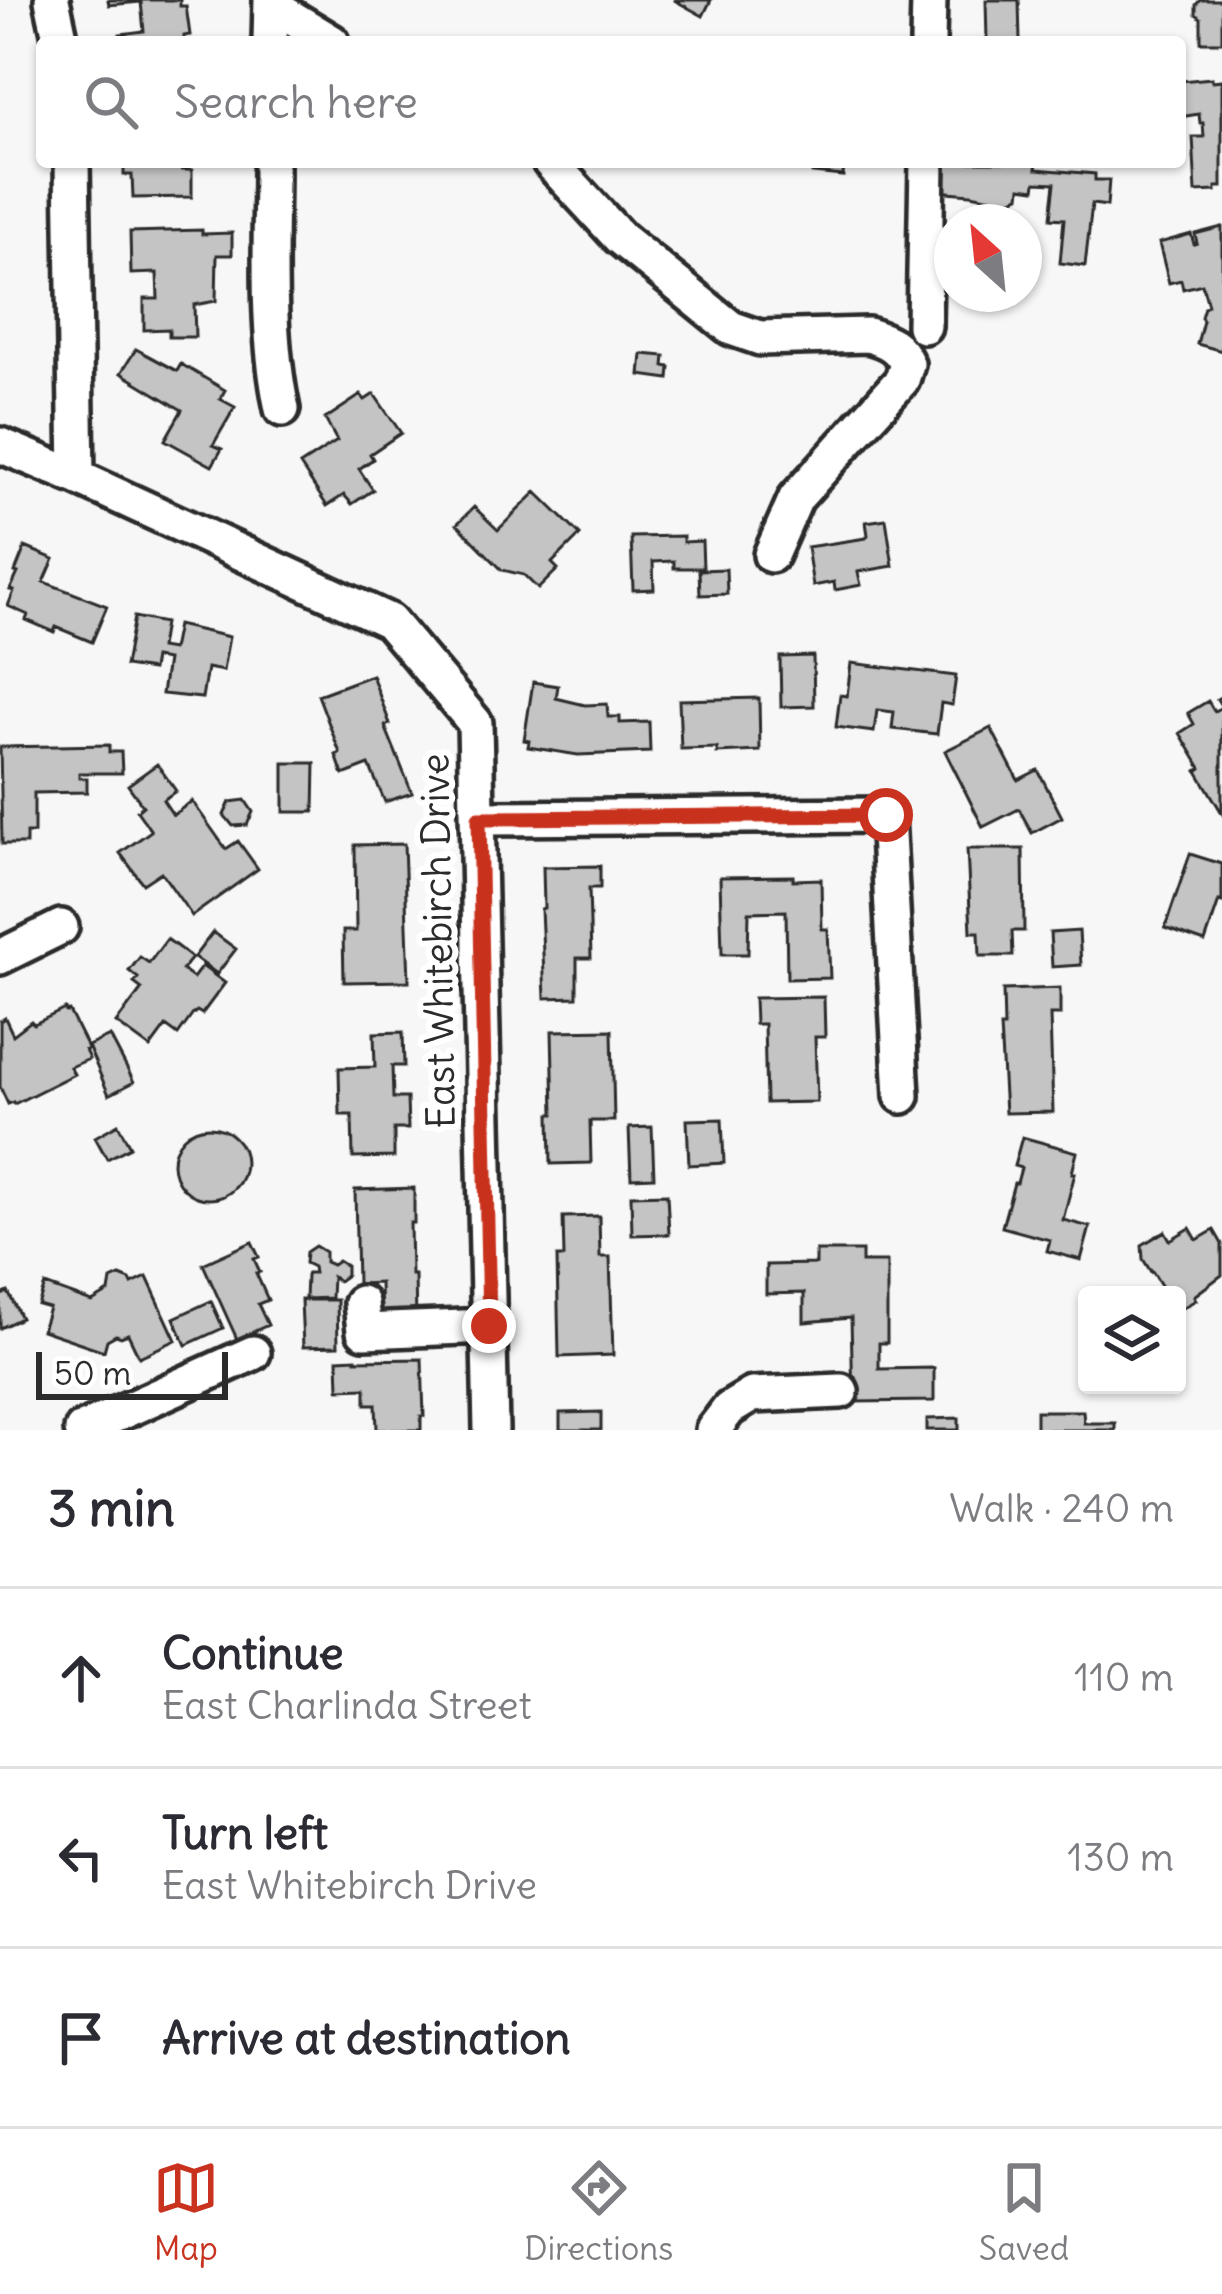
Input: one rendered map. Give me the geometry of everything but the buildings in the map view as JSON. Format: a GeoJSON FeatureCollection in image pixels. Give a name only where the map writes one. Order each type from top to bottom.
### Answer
{"type":"FeatureCollection","features":[{"type":"Feature","properties":{"kind":"street"},"geometry":{"type":"LineString","coordinates":[[52,0],[60,36]]}},
{"type":"Feature","properties":{"kind":"street"},"geometry":{"type":"LineString","coordinates":[[928,36],[929,0]]}},
{"type":"Feature","properties":{"kind":"street"},"geometry":{"type":"LineString","coordinates":[[270,36],[271,2]]}},
{"type":"Feature","properties":{"kind":"street"},"geometry":{"type":"LineString","coordinates":[[271,2],[323,36]]}},
{"type":"Feature","properties":{"kind":"street"},"geometry":{"type":"LineString","coordinates":[[72,168],[76,477]]}},
{"type":"Feature","properties":{"kind":"street"},"geometry":{"type":"LineString","coordinates":[[271,168],[272,311],[282,409]]}},
{"type":"Feature","properties":{"kind":"street"},"geometry":{"type":"LineString","coordinates":[[556,168],[620,238],[731,328],[760,338],[868,335],[901,350],[907,364],[902,380],[796,498],[771,555]]}},
{"type":"Feature","properties":{"kind":"street"},"geometry":{"type":"LineString","coordinates":[[924,326],[927,168]]}},
{"type":"Feature","properties":{"kind":"street","name":"East Whitebirch Drive"},"geometry":{"type":"LineString","coordinates":[[0,445],[389,621],[475,723],[491,1430]]}},
{"type":"Feature","properties":{"kind":"street"},"geometry":{"type":"LineString","coordinates":[[479,818],[886,815],[902,1096]]}},
{"type":"Feature","properties":{"kind":"street"},"geometry":{"type":"LineString","coordinates":[[0,957],[61,927]]}},
{"type":"Feature","properties":{"kind":"street"},"geometry":{"type":"LineString","coordinates":[[361,1303],[364,1331],[489,1326]]}},
{"type":"Feature","properties":{"kind":"street"},"geometry":{"type":"LineString","coordinates":[[82,1430],[253,1353]]}},
{"type":"Feature","properties":{"kind":"street"},"geometry":{"type":"LineString","coordinates":[[718,1428],[740,1401],[752,1395],[841,1391]]}},
{"type":"Feature","properties":{"kind":"route"},"geometry":{"type":"LineString","coordinates":[[489,1326],[479,818],[886,815]]}}]}
